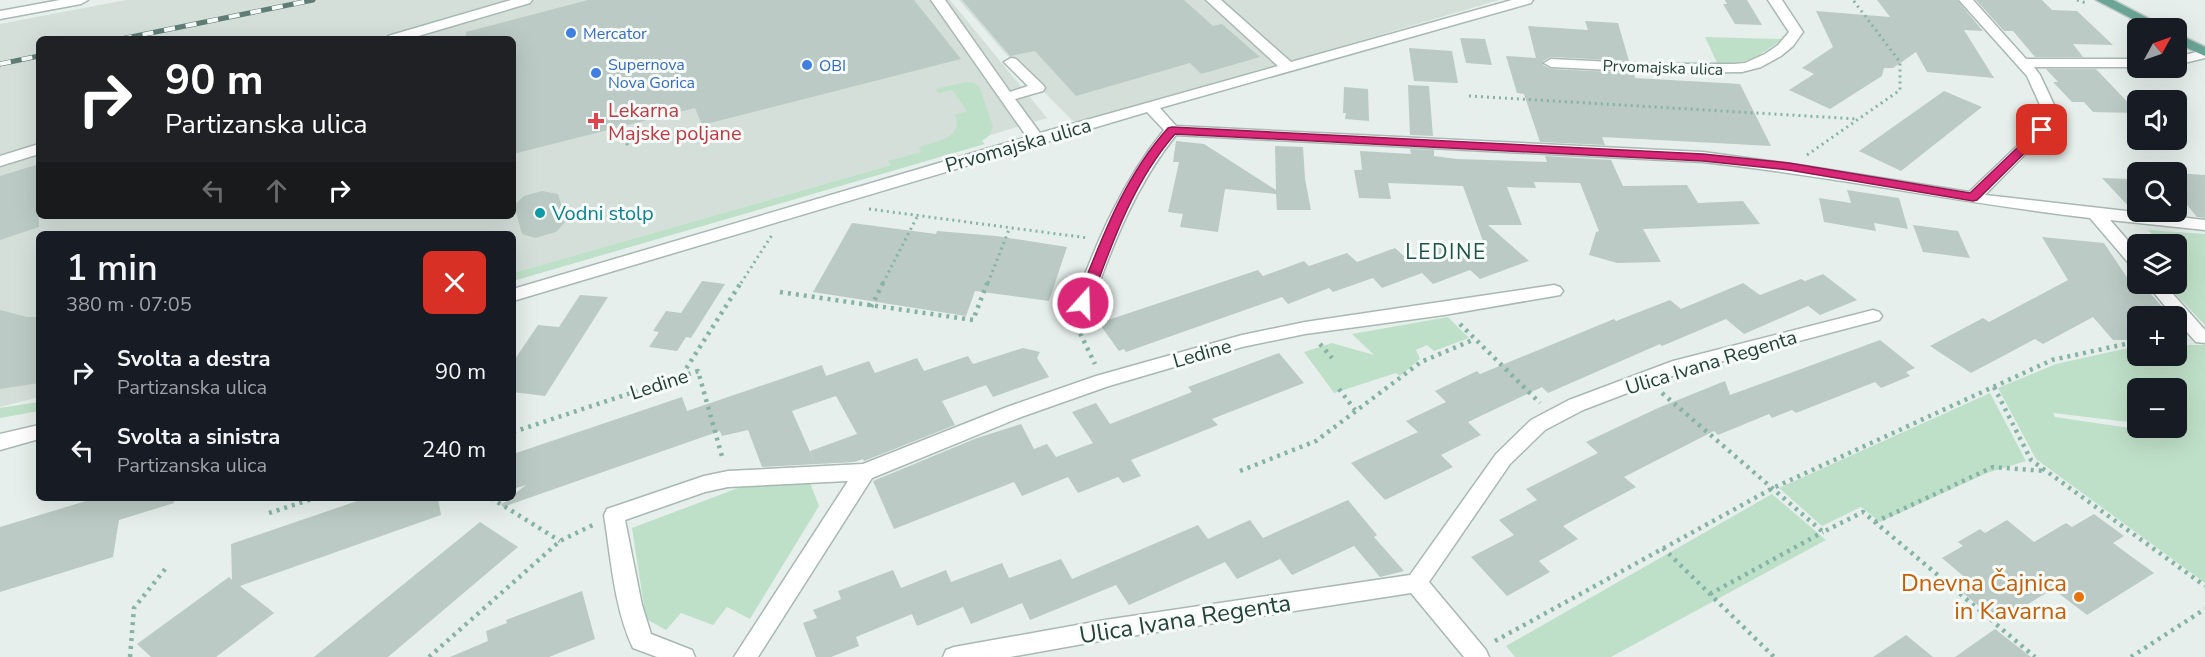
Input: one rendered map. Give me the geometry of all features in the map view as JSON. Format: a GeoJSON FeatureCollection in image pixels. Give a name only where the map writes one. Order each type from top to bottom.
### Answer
{"type":"FeatureCollection","features":[{"type":"Feature","properties":{"kind":"main road"},"geometry":{"type":"LineString","coordinates":[[2103,0],[2140,18]]}},
{"type":"Feature","properties":{"kind":"main road"},"geometry":{"type":"LineString","coordinates":[[2187,43],[2205,53]]}},
{"type":"Feature","properties":{"kind":"street"},"geometry":{"type":"LineString","coordinates":[[0,15],[81,0]]}},
{"type":"Feature","properties":{"kind":"street"},"geometry":{"type":"LineString","coordinates":[[403,36],[525,0]]}},
{"type":"Feature","properties":{"kind":"street"},"geometry":{"type":"LineString","coordinates":[[938,0],[1036,139]]}},
{"type":"Feature","properties":{"kind":"street"},"geometry":{"type":"LineString","coordinates":[[1213,0],[1288,67]]}},
{"type":"Feature","properties":{"kind":"street","name":"Prvomajska ulica"},"geometry":{"type":"LineString","coordinates":[[516,294],[1036,139],[1526,0]]}},
{"type":"Feature","properties":{"kind":"street","name":"Prvomajska ulica"},"geometry":{"type":"LineString","coordinates":[[1551,63],[1727,70],[1749,66],[1783,47],[1792,40],[1796,32],[1775,0]]}},
{"type":"Feature","properties":{"kind":"street"},"geometry":{"type":"LineString","coordinates":[[1966,0],[2034,75],[2048,107],[2042,130],[1973,198]]}},
{"type":"Feature","properties":{"kind":"street"},"geometry":{"type":"LineString","coordinates":[[2187,58],[2205,53]]}},
{"type":"Feature","properties":{"kind":"street"},"geometry":{"type":"LineString","coordinates":[[1007,97],[1038,88],[1011,62]]}},
{"type":"Feature","properties":{"kind":"street"},"geometry":{"type":"LineString","coordinates":[[2022,63],[2127,63]]}},
{"type":"Feature","properties":{"kind":"street"},"geometry":{"type":"LineString","coordinates":[[1151,106],[1172,130],[1703,157],[1789,167],[1973,198],[2096,215],[2205,225]]}},
{"type":"Feature","properties":{"kind":"street"},"geometry":{"type":"LineString","coordinates":[[1083,303],[1116,218],[1152,153],[1172,130]]}},
{"type":"Feature","properties":{"kind":"street"},"geometry":{"type":"LineString","coordinates":[[0,161],[36,150]]}},
{"type":"Feature","properties":{"kind":"street"},"geometry":{"type":"LineString","coordinates":[[2096,215],[2127,250]]}},
{"type":"Feature","properties":{"kind":"street","name":"Ledine"},"geometry":{"type":"LineString","coordinates":[[614,515],[704,484],[729,479],[865,472],[1014,412],[1103,381],[1242,341],[1305,328],[1554,291]]}},
{"type":"Feature","properties":{"kind":"street"},"geometry":{"type":"LineString","coordinates":[[2164,294],[2202,338]]}},
{"type":"Feature","properties":{"kind":"street","name":"Ulica Ivana Regenta"},"geometry":{"type":"LineString","coordinates":[[954,657],[1105,630],[1416,583],[1503,459],[1523,438],[1554,417],[1576,405],[1680,366],[1873,316]]}},
{"type":"Feature","properties":{"kind":"street"},"geometry":{"type":"LineString","coordinates":[[0,442],[36,433]]}},
{"type":"Feature","properties":{"kind":"street"},"geometry":{"type":"LineString","coordinates":[[745,657],[865,472]]}},
{"type":"Feature","properties":{"kind":"street"},"geometry":{"type":"LineString","coordinates":[[614,515],[641,641],[684,657]]}},
{"type":"Feature","properties":{"kind":"street"},"geometry":{"type":"LineString","coordinates":[[1416,583],[1476,655]]}},
{"type":"Feature","properties":{"kind":"path"},"geometry":{"type":"LineString","coordinates":[[1789,167],[1900,90],[1900,62],[1853,0]]}},
{"type":"Feature","properties":{"kind":"path"},"geometry":{"type":"LineString","coordinates":[[1469,96],[1858,119]]}},
{"type":"Feature","properties":{"kind":"path"},"geometry":{"type":"LineString","coordinates":[[619,127],[629,148]]}},
{"type":"Feature","properties":{"kind":"path"},"geometry":{"type":"LineString","coordinates":[[861,207],[1106,241]]}},
{"type":"Feature","properties":{"kind":"path"},"geometry":{"type":"LineString","coordinates":[[871,307],[918,215]]}},
{"type":"Feature","properties":{"kind":"path"},"geometry":{"type":"LineString","coordinates":[[780,292],[973,320],[1010,227]]}},
{"type":"Feature","properties":{"kind":"path"},"geometry":{"type":"LineString","coordinates":[[682,376],[771,241],[774,230]]}},
{"type":"Feature","properties":{"kind":"path"},"geometry":{"type":"LineString","coordinates":[[1083,303],[1078,329],[1103,381]]}},
{"type":"Feature","properties":{"kind":"path"},"geometry":{"type":"LineString","coordinates":[[1444,309],[1554,417]]}},
{"type":"Feature","properties":{"kind":"path"},"geometry":{"type":"LineString","coordinates":[[1240,471],[1316,441],[1421,362],[1474,339]]}},
{"type":"Feature","properties":{"kind":"path"},"geometry":{"type":"LineString","coordinates":[[1476,655],[1773,488],[2052,360],[2127,344]]}},
{"type":"Feature","properties":{"kind":"path","name":"Ledine"},"geometry":{"type":"LineString","coordinates":[[516,431],[698,371],[729,479]]}},
{"type":"Feature","properties":{"kind":"path"},"geometry":{"type":"LineString","coordinates":[[1646,378],[1823,532]]}},
{"type":"Feature","properties":{"kind":"path"},"geometry":{"type":"LineString","coordinates":[[1994,387],[2031,460],[2205,586]]}},
{"type":"Feature","properties":{"kind":"path"},"geometry":{"type":"LineString","coordinates":[[1339,389],[1355,410]]}},
{"type":"Feature","properties":{"kind":"path"},"geometry":{"type":"LineString","coordinates":[[1875,522],[1993,467],[2046,471]]}},
{"type":"Feature","properties":{"kind":"path"},"geometry":{"type":"LineString","coordinates":[[268,513],[306,501]]}},
{"type":"Feature","properties":{"kind":"path"},"geometry":{"type":"LineString","coordinates":[[496,501],[560,541]]}},
{"type":"Feature","properties":{"kind":"path"},"geometry":{"type":"LineString","coordinates":[[1710,594],[1863,512],[2035,657]]}},
{"type":"Feature","properties":{"kind":"path"},"geometry":{"type":"LineString","coordinates":[[429,657],[560,541],[614,515]]}},
{"type":"Feature","properties":{"kind":"path"},"geometry":{"type":"LineString","coordinates":[[1664,548],[1774,657]]}},
{"type":"Feature","properties":{"kind":"path"},"geometry":{"type":"LineString","coordinates":[[130,657],[134,608],[165,568]]}},
{"type":"Feature","properties":{"kind":"path"},"geometry":{"type":"LineString","coordinates":[[2131,657],[2205,609]]}},
{"type":"Feature","properties":{"kind":"shaded area"},"geometry":{"type":"Polygon","coordinates":[[[126,0],[950,0],[1047,118],[516,272],[516,231],[36,231],[36,398],[0,407],[0,24],[126,0]]]}},
{"type":"Feature","properties":{"kind":"shaded area"},"geometry":{"type":"Polygon","coordinates":[[[959,0],[1499,0],[1076,124],[1004,52],[959,0]]]}},
{"type":"Feature","properties":{"kind":"green space"},"geometry":{"type":"Polygon","coordinates":[[[1705,37],[1783,39],[1752,60],[1718,65],[1705,37]]]}},
{"type":"Feature","properties":{"kind":"green space"},"geometry":{"type":"Polygon","coordinates":[[[966,82],[974,83],[980,88],[993,126],[990,135],[982,141],[985,144],[516,280],[516,272],[891,165],[888,161],[921,152],[919,147],[940,141],[952,134],[957,123],[955,115],[967,111],[952,90],[939,93],[935,89],[966,82]]]}},
{"type":"Feature","properties":{"kind":"green space"},"geometry":{"type":"Polygon","coordinates":[[[2148,230],[2205,234],[2205,325],[2176,294],[2187,294],[2187,234],[2152,234],[2148,230]]]}},
{"type":"Feature","properties":{"kind":"green space"},"geometry":{"type":"Polygon","coordinates":[[[1448,317],[1469,338],[1434,351],[1427,345],[1416,350],[1420,359],[1400,376],[1396,373],[1334,393],[1304,352],[1332,343],[1374,355],[1352,334],[1448,317]]]}},
{"type":"Feature","properties":{"kind":"green space"},"geometry":{"type":"Polygon","coordinates":[[[2187,345],[2205,345],[2205,583],[2036,459],[1998,388],[2056,364],[2127,348],[2127,366],[2187,366],[2187,345]]]}},
{"type":"Feature","properties":{"kind":"green space"},"geometry":{"type":"Polygon","coordinates":[[[1990,393],[2026,461],[1987,473],[1880,522],[1861,507],[1822,526],[1779,488],[1990,393]]]}},
{"type":"Feature","properties":{"kind":"green space"},"geometry":{"type":"Polygon","coordinates":[[[36,402],[36,412],[0,418],[0,408],[36,402]]]}},
{"type":"Feature","properties":{"kind":"green space"},"geometry":{"type":"Polygon","coordinates":[[[809,480],[819,506],[750,619],[727,607],[713,625],[681,613],[666,630],[646,619],[632,528],[746,485],[809,480]]]}},
{"type":"Feature","properties":{"kind":"green space"},"geometry":{"type":"Polygon","coordinates":[[[1772,494],[1826,540],[1611,657],[1515,657],[1506,646],[1772,494]]]}},
{"type":"Feature","properties":{"kind":"building"},"geometry":{"type":"Polygon","coordinates":[[[588,0],[914,0],[961,59],[702,125],[695,108],[516,153],[516,36],[466,36],[466,32],[588,0]]]}},
{"type":"Feature","properties":{"kind":"building"},"geometry":{"type":"Polygon","coordinates":[[[962,0],[1184,0],[1213,26],[1222,24],[1260,57],[1201,74],[1190,63],[1076,96],[1035,51],[1010,56],[962,0]]]}},
{"type":"Feature","properties":{"kind":"building"},"geometry":{"type":"Polygon","coordinates":[[[1725,0],[1747,0],[1762,25],[1735,24],[1723,4],[1727,4],[1725,0]]]}},
{"type":"Feature","properties":{"kind":"building"},"geometry":{"type":"Polygon","coordinates":[[[1877,0],[1957,0],[1983,31],[1964,30],[1994,78],[1927,72],[1916,52],[1893,68],[1884,68],[1882,76],[1830,109],[1789,90],[1814,74],[1802,68],[1833,47],[1816,11],[1890,17],[1877,0]]]}},
{"type":"Feature","properties":{"kind":"building"},"geometry":{"type":"Polygon","coordinates":[[[1976,0],[2042,0],[2052,10],[2077,11],[2113,45],[2073,44],[2083,57],[2035,57],[2013,31],[2004,31],[1976,0]]]}},
{"type":"Feature","properties":{"kind":"building"},"geometry":{"type":"Polygon","coordinates":[[[1585,21],[1618,23],[1629,61],[1551,57],[1543,61],[1543,65],[1551,69],[1634,73],[1635,78],[1740,84],[1771,146],[1602,137],[1605,145],[1540,142],[1524,94],[1517,93],[1506,56],[1536,58],[1528,26],[1588,30],[1585,21]]]}},
{"type":"Feature","properties":{"kind":"building"},"geometry":{"type":"Polygon","coordinates":[[[1460,38],[1485,39],[1492,65],[1466,63],[1460,38]]]}},
{"type":"Feature","properties":{"kind":"building"},"geometry":{"type":"Polygon","coordinates":[[[1409,48],[1452,51],[1458,83],[1414,81],[1409,48]]]}},
{"type":"Feature","properties":{"kind":"building"},"geometry":{"type":"Polygon","coordinates":[[[2046,69],[2096,69],[2127,101],[2127,113],[2093,112],[2084,102],[2072,102],[2053,82],[2058,82],[2046,69]]]}},
{"type":"Feature","properties":{"kind":"building"},"geometry":{"type":"Polygon","coordinates":[[[1408,85],[1429,86],[1433,136],[1410,135],[1408,85]]]}},
{"type":"Feature","properties":{"kind":"building"},"geometry":{"type":"Polygon","coordinates":[[[1344,87],[1368,89],[1369,121],[1345,119],[1346,113],[1343,113],[1344,87]]]}},
{"type":"Feature","properties":{"kind":"building"},"geometry":{"type":"Polygon","coordinates":[[[1944,91],[1982,107],[1901,171],[1859,151],[1944,91]]]}},
{"type":"Feature","properties":{"kind":"building"},"geometry":{"type":"Polygon","coordinates":[[[1176,141],[1204,144],[1276,190],[1275,146],[1303,147],[1305,179],[1311,210],[1277,210],[1276,194],[1225,189],[1218,232],[1180,227],[1183,214],[1168,212],[1179,162],[1173,162],[1176,141]]]}},
{"type":"Feature","properties":{"kind":"building"},"geometry":{"type":"Polygon","coordinates":[[[1410,149],[1434,150],[1434,156],[1457,159],[1547,162],[1545,156],[1611,160],[1623,186],[1687,185],[1698,203],[1743,201],[1760,224],[1643,229],[1661,262],[1617,263],[1589,255],[1596,232],[1599,231],[1580,183],[1534,182],[1536,188],[1507,187],[1522,225],[1488,225],[1529,261],[1480,279],[1470,270],[1433,284],[1422,273],[1382,288],[1373,278],[1333,292],[1329,288],[1288,304],[1282,297],[1126,352],[1124,349],[1119,351],[1101,326],[1104,325],[1102,322],[1258,270],[1263,276],[1304,261],[1309,266],[1347,253],[1357,262],[1395,248],[1406,258],[1442,244],[1454,255],[1484,244],[1463,186],[1388,183],[1391,199],[1359,198],[1354,170],[1362,170],[1360,151],[1411,154],[1410,149]]]}},
{"type":"Feature","properties":{"kind":"building"},"geometry":{"type":"Polygon","coordinates":[[[36,165],[36,219],[39,219],[39,227],[0,240],[0,176],[36,165]]]}},
{"type":"Feature","properties":{"kind":"building"},"geometry":{"type":"Polygon","coordinates":[[[2187,174],[2205,175],[2205,218],[2197,217],[2187,205],[2187,174]]]}},
{"type":"Feature","properties":{"kind":"building"},"geometry":{"type":"Polygon","coordinates":[[[2102,178],[2127,179],[2127,205],[2102,178]]]}},
{"type":"Feature","properties":{"kind":"building"},"geometry":{"type":"Polygon","coordinates":[[[1847,190],[1899,198],[1908,229],[1874,223],[1876,231],[1824,222],[1819,198],[1851,203],[1847,190]]]}},
{"type":"Feature","properties":{"kind":"building","name":"Vodni stolp"},"geometry":{"type":"Polygon","coordinates":[[[542,191],[558,194],[566,221],[556,232],[535,238],[522,234],[516,203],[524,196],[542,191]]]}},
{"type":"Feature","properties":{"kind":"building"},"geometry":{"type":"Polygon","coordinates":[[[852,223],[936,234],[937,231],[996,236],[1067,247],[1049,301],[975,291],[966,316],[813,292],[852,223]]]}},
{"type":"Feature","properties":{"kind":"building"},"geometry":{"type":"Polygon","coordinates":[[[1913,225],[1958,231],[1970,258],[1923,252],[1913,225]]]}},
{"type":"Feature","properties":{"kind":"building"},"geometry":{"type":"Polygon","coordinates":[[[2042,237],[2104,243],[2127,278],[2127,294],[2151,294],[2161,306],[2127,306],[2127,340],[2113,340],[2093,317],[2043,344],[2035,339],[1971,373],[1930,346],[1983,318],[1989,322],[2068,280],[2042,237]]]}},
{"type":"Feature","properties":{"kind":"building"},"geometry":{"type":"Polygon","coordinates":[[[1823,274],[1857,300],[1820,315],[1808,306],[1744,334],[1726,319],[1662,346],[1660,344],[1548,393],[1542,387],[1468,422],[1481,435],[1441,455],[1453,467],[1385,500],[1351,463],[1418,432],[1406,421],[1446,402],[1435,391],[1477,371],[1480,374],[1614,319],[1616,321],[1670,300],[1681,309],[1743,283],[1760,295],[1801,279],[1805,281],[1823,274]]]}},
{"type":"Feature","properties":{"kind":"building"},"geometry":{"type":"Polygon","coordinates":[[[702,281],[725,284],[691,338],[686,337],[677,351],[649,347],[659,332],[653,331],[666,311],[681,313],[702,281]]]}},
{"type":"Feature","properties":{"kind":"building"},"geometry":{"type":"Polygon","coordinates":[[[580,295],[608,297],[545,396],[516,392],[516,358],[538,325],[559,327],[580,295]]]}},
{"type":"Feature","properties":{"kind":"building"},"geometry":{"type":"Polygon","coordinates":[[[0,310],[36,317],[36,383],[0,389],[0,310]]]}},
{"type":"Feature","properties":{"kind":"building"},"geometry":{"type":"Polygon","coordinates":[[[1880,340],[1915,368],[1906,372],[1910,376],[1881,388],[1875,382],[1796,413],[1792,410],[1772,418],[1769,414],[1718,435],[1714,431],[1624,477],[1636,487],[1563,526],[1578,539],[1539,561],[1550,572],[1507,596],[1471,557],[1514,535],[1499,520],[1537,500],[1526,489],[1598,453],[1586,442],[1658,408],[1725,381],[1730,395],[1880,340]]]}},
{"type":"Feature","properties":{"kind":"building"},"geometry":{"type":"Polygon","coordinates":[[[1023,348],[1040,352],[1037,358],[1049,377],[993,397],[986,385],[942,401],[955,425],[864,461],[863,459],[854,462],[762,467],[748,430],[722,436],[720,431],[503,507],[501,504],[516,501],[516,493],[526,485],[516,488],[516,453],[682,397],[687,411],[822,365],[826,376],[869,361],[875,373],[917,358],[924,371],[968,356],[973,364],[1023,348]],[[836,396],[792,411],[815,463],[810,451],[857,434],[836,396]]]}},
{"type":"Feature","properties":{"kind":"building"},"geometry":{"type":"Polygon","coordinates":[[[1279,353],[1304,383],[1212,419],[1218,425],[1131,460],[1141,476],[1123,483],[1118,477],[1078,493],[1068,477],[1022,496],[1014,482],[894,529],[873,481],[977,438],[1021,424],[1034,449],[1047,444],[1056,457],[1093,443],[1072,412],[1096,403],[1110,424],[1192,392],[1188,387],[1279,353]]]}},
{"type":"Feature","properties":{"kind":"building"},"geometry":{"type":"Polygon","coordinates":[[[1348,500],[1377,535],[1374,537],[1404,571],[1380,577],[1354,546],[1292,575],[1280,559],[1237,579],[1225,562],[1129,605],[1116,585],[1030,620],[1022,603],[971,624],[963,607],[917,626],[912,614],[856,637],[859,646],[831,657],[816,657],[803,623],[817,618],[813,610],[841,599],[838,591],[893,570],[901,588],[946,570],[951,582],[1002,563],[1009,578],[1061,559],[1072,579],[1198,525],[1208,539],[1250,520],[1263,538],[1348,500]]]}},
{"type":"Feature","properties":{"kind":"building"},"geometry":{"type":"Polygon","coordinates":[[[86,501],[174,501],[174,503],[119,520],[113,557],[0,592],[0,527],[86,501]]]}},
{"type":"Feature","properties":{"kind":"building"},"geometry":{"type":"Polygon","coordinates":[[[357,501],[439,501],[441,515],[240,586],[274,613],[216,657],[151,657],[137,644],[229,577],[232,580],[231,544],[357,501]]]}},
{"type":"Feature","properties":{"kind":"building"},"geometry":{"type":"Polygon","coordinates":[[[2094,514],[2124,536],[2113,543],[2154,573],[2087,615],[2053,589],[1998,622],[1962,592],[1974,585],[1942,558],[1963,546],[1958,542],[1980,529],[1985,533],[2007,520],[2034,542],[2066,523],[2072,527],[2094,514]]]}},
{"type":"Feature","properties":{"kind":"building"},"geometry":{"type":"Polygon","coordinates":[[[480,522],[518,547],[388,657],[314,657],[480,522]]]}},
{"type":"Feature","properties":{"kind":"building"},"geometry":{"type":"Polygon","coordinates":[[[582,591],[595,639],[549,657],[450,657],[488,641],[486,631],[507,623],[506,620],[582,591]]]}},
{"type":"Feature","properties":{"kind":"building"},"geometry":{"type":"Polygon","coordinates":[[[1995,629],[2031,657],[1955,657],[1995,629]]]}},
{"type":"Feature","properties":{"kind":"building"},"geometry":{"type":"Polygon","coordinates":[[[1906,635],[1933,657],[1873,657],[1906,635]]]}},
{"type":"Feature","properties":{"kind":"railway"},"geometry":{"type":"LineString","coordinates":[[136,36],[313,0]]}},
{"type":"Feature","properties":{"kind":"railway"},"geometry":{"type":"LineString","coordinates":[[0,64],[36,57]]}},
{"type":"Feature","properties":{"kind":"place","name":"Mercator"},"geometry":{"type":"Point","coordinates":[571,33]}},
{"type":"Feature","properties":{"kind":"place","name":"OBI"},"geometry":{"type":"Point","coordinates":[807,65]}},
{"type":"Feature","properties":{"kind":"place","name":"Supernova Nova Gorica"},"geometry":{"type":"Point","coordinates":[596,73]}},
{"type":"Feature","properties":{"kind":"place","name":"Lekarna Majske poljane"},"geometry":{"type":"Point","coordinates":[596,121]}},
{"type":"Feature","properties":{"kind":"place","name":"Vodni stolp"},"geometry":{"type":"Point","coordinates":[540,213]}},
{"type":"Feature","properties":{"kind":"place","name":"Dnevna Čajnica in Kavarna"},"geometry":{"type":"Point","coordinates":[2079,597]}},
{"type":"Feature","properties":{"kind":"district","name":"LEDINE"},"geometry":{"type":"Point","coordinates":[1446,252]}},
{"type":"Feature","properties":{"kind":"route"},"geometry":{"type":"LineString","coordinates":[[1083,303],[1116,218],[1152,153],[1172,130],[1703,157],[1789,167],[1973,198],[2042,130]]}}]}
